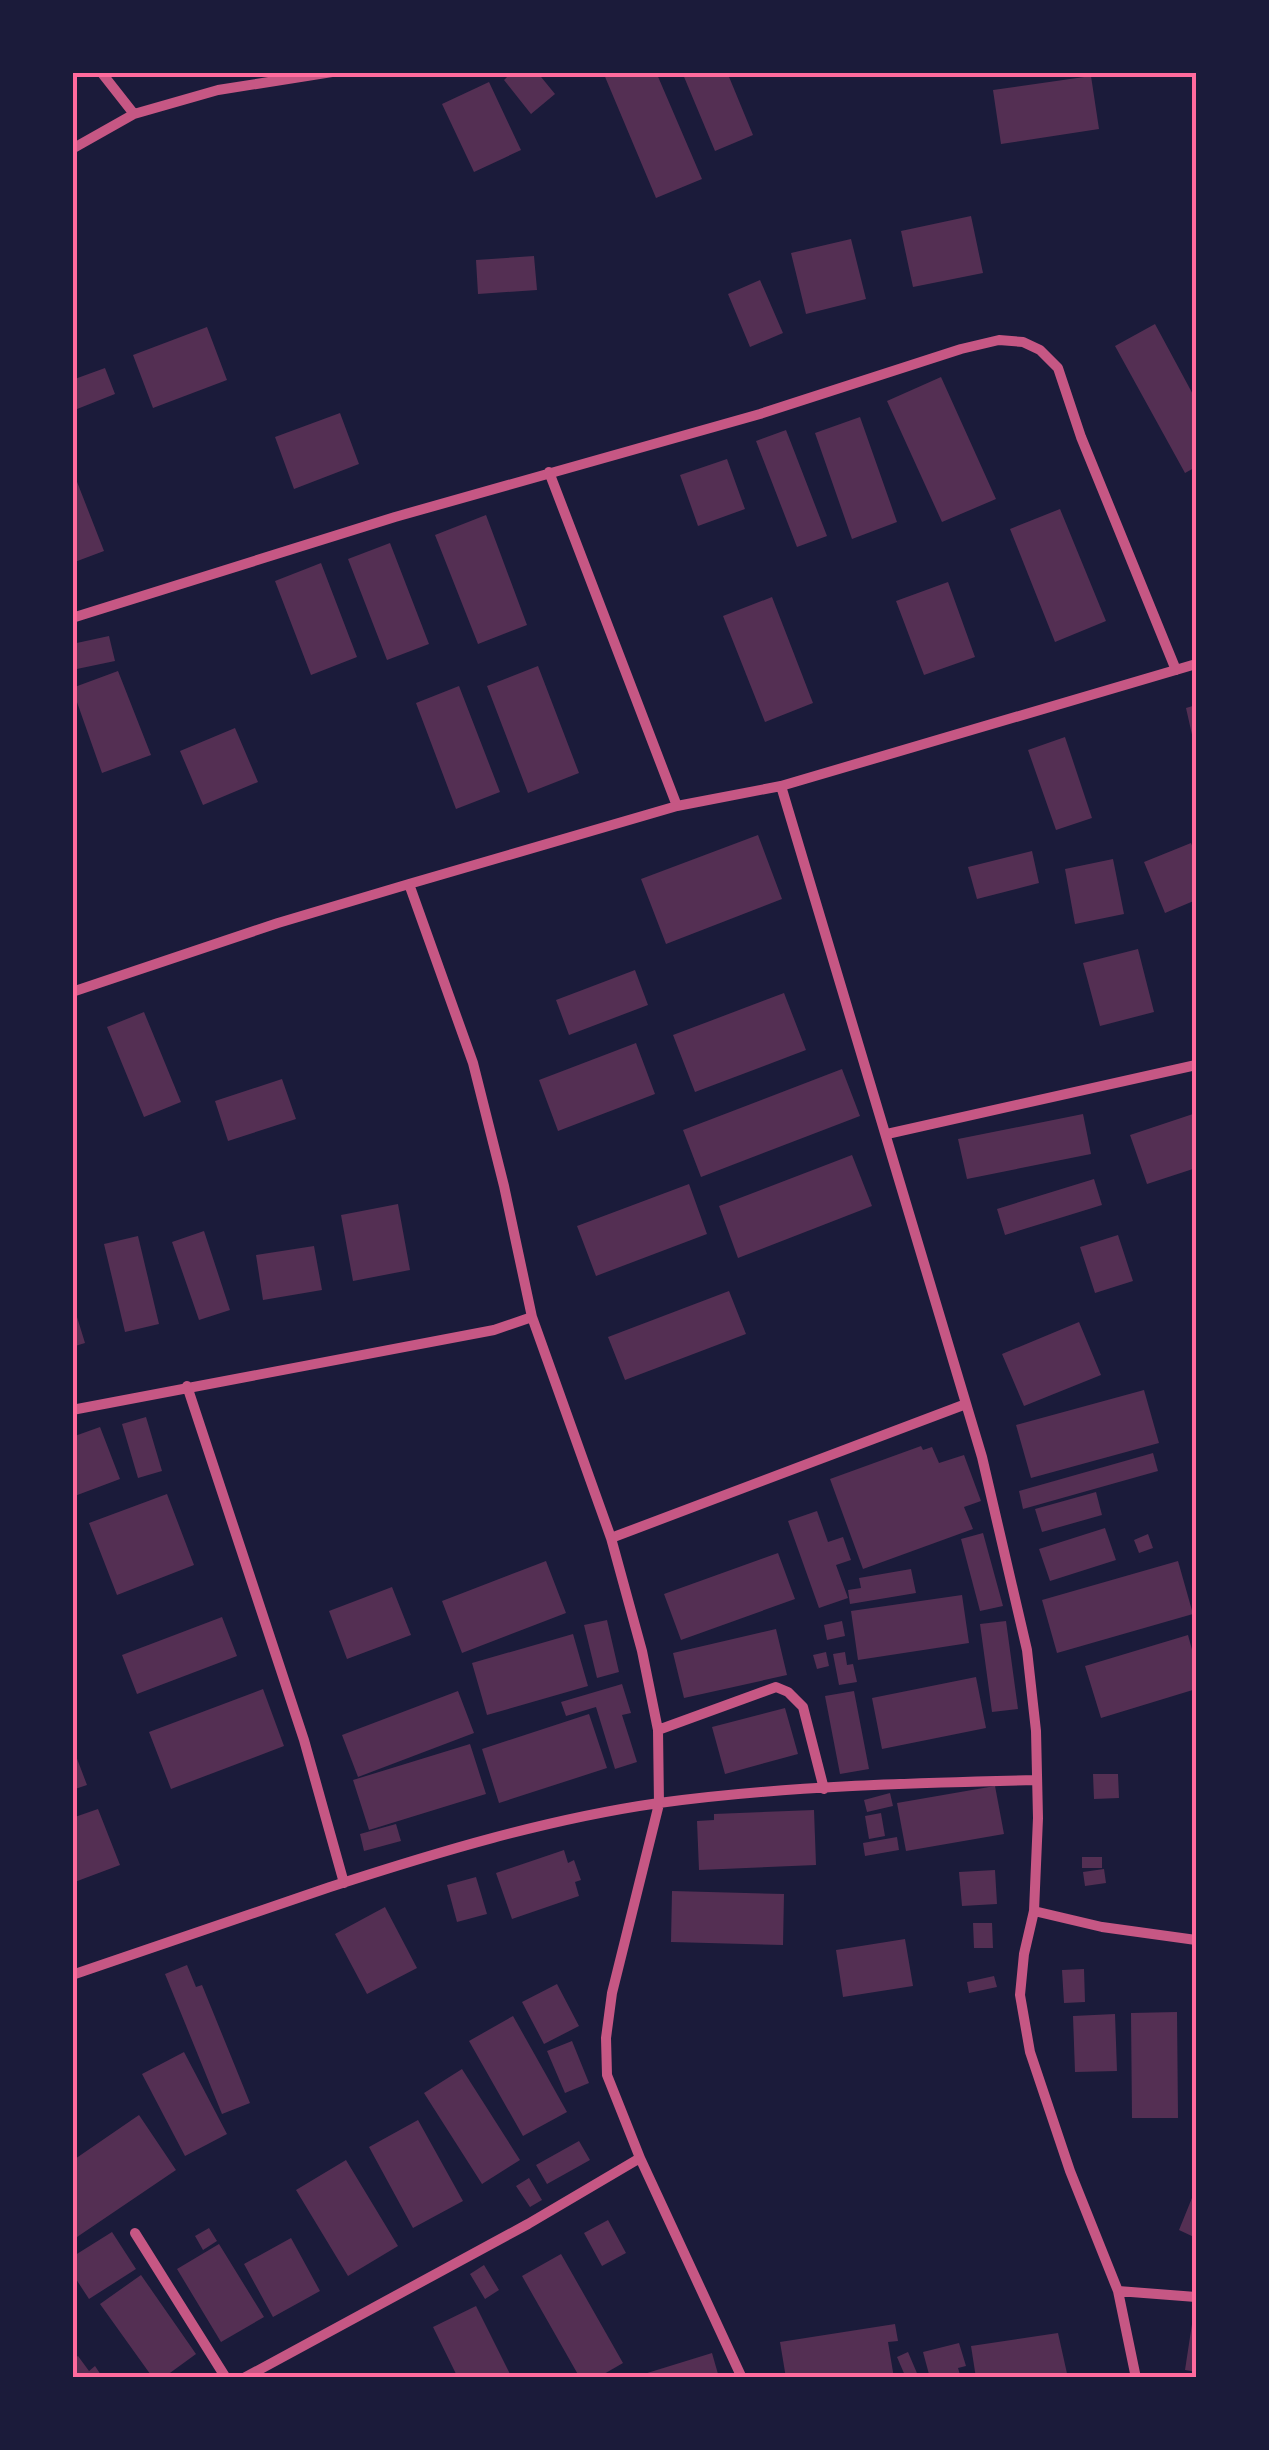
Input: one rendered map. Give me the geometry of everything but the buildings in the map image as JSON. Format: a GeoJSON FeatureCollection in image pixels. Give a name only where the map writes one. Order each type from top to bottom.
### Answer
{"type":"FeatureCollection","features":[{"type":"Feature","properties":{"kind":"street"},"geometry":{"type":"LineString","coordinates":[[101,72],[134,114]]}},
{"type":"Feature","properties":{"kind":"street"},"geometry":{"type":"LineString","coordinates":[[72,148],[134,114],[218,90],[332,72]]}},
{"type":"Feature","properties":{"kind":"street"},"geometry":{"type":"LineString","coordinates":[[72,618],[153,590],[549,472],[760,414],[999,340],[1023,342],[1040,350],[1058,368],[1081,437],[1176,670]]}},
{"type":"Feature","properties":{"kind":"street"},"geometry":{"type":"LineString","coordinates":[[549,472],[677,806]]}},
{"type":"Feature","properties":{"kind":"street"},"geometry":{"type":"LineString","coordinates":[[72,992],[409,884],[677,806],[781,786],[1196,664]]}},
{"type":"Feature","properties":{"kind":"street"},"geometry":{"type":"LineString","coordinates":[[781,786],[982,1457],[1027,1650],[1037,1780],[1034,1911],[1020,1995],[1030,2052],[1070,2172],[1118,2291],[1136,2378]]}},
{"type":"Feature","properties":{"kind":"street"},"geometry":{"type":"LineString","coordinates":[[409,884],[473,1063],[532,1317],[611,1538],[642,1651],[658,1730],[659,1804],[612,1993],[606,2038],[607,2075],[640,2158],[742,2378]]}},
{"type":"Feature","properties":{"kind":"street"},"geometry":{"type":"LineString","coordinates":[[886,1134],[1196,1065]]}},
{"type":"Feature","properties":{"kind":"street"},"geometry":{"type":"LineString","coordinates":[[72,1410],[494,1330],[532,1317]]}},
{"type":"Feature","properties":{"kind":"street"},"geometry":{"type":"LineString","coordinates":[[188,1386],[304,1740],[344,1883]]}},
{"type":"Feature","properties":{"kind":"street"},"geometry":{"type":"LineString","coordinates":[[611,1538],[966,1404]]}},
{"type":"Feature","properties":{"kind":"street"},"geometry":{"type":"LineString","coordinates":[[658,1730],[776,1688],[788,1692],[803,1706],[824,1788]]}},
{"type":"Feature","properties":{"kind":"street"},"geometry":{"type":"LineString","coordinates":[[72,1975],[474,1842],[659,1804],[824,1788],[1037,1780]]}},
{"type":"Feature","properties":{"kind":"street"},"geometry":{"type":"LineString","coordinates":[[1034,1911],[1102,1927],[1196,1940]]}},
{"type":"Feature","properties":{"kind":"street"},"geometry":{"type":"LineString","coordinates":[[244,2378],[528,2224],[640,2158]]}},
{"type":"Feature","properties":{"kind":"street"},"geometry":{"type":"LineString","coordinates":[[135,2233],[226,2378]]}},
{"type":"Feature","properties":{"kind":"street"},"geometry":{"type":"LineString","coordinates":[[1118,2291],[1196,2297]]}}]}
